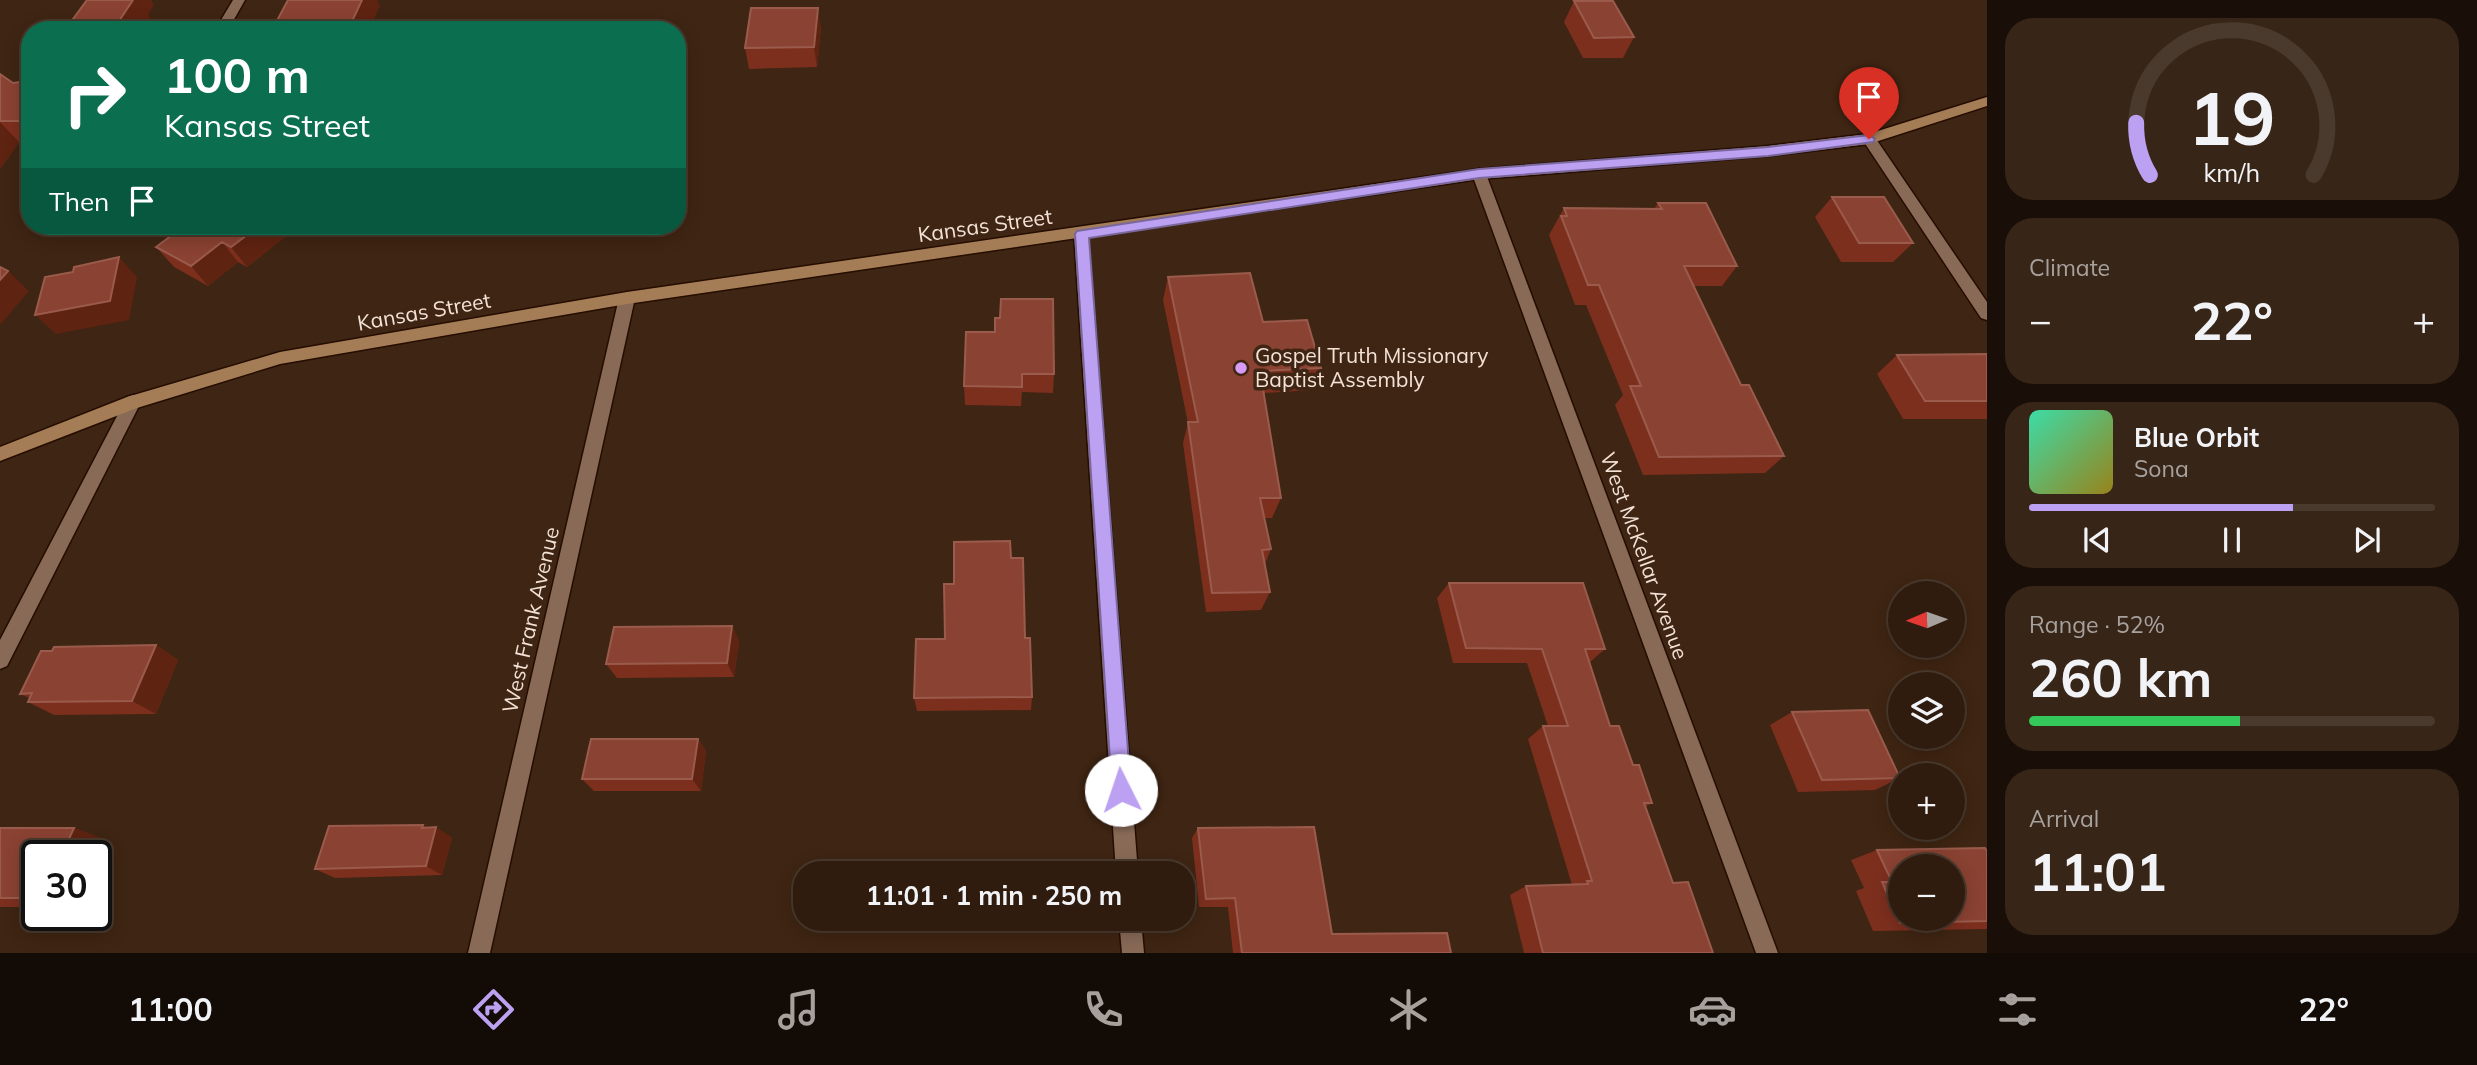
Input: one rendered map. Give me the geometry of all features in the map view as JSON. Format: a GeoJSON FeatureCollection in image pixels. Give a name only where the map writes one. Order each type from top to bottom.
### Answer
{"type":"FeatureCollection","features":[{"type":"Feature","properties":{"kind":"street"},"geometry":{"type":"LineString","coordinates":[[226,21],[239,0]]}},
{"type":"Feature","properties":{"kind":"street","name":"Kansas Street"},"geometry":{"type":"LineString","coordinates":[[0,454],[132,402],[280,358],[627,298],[1082,234],[1479,174],[1768,151],[1869,139],[1987,101]]}},
{"type":"Feature","properties":{"kind":"street"},"geometry":{"type":"LineString","coordinates":[[1869,139],[1987,314]]}},
{"type":"Feature","properties":{"kind":"street","name":"West McKellar Avenue"},"geometry":{"type":"LineString","coordinates":[[1479,174],[1767,953]]}},
{"type":"Feature","properties":{"kind":"street"},"geometry":{"type":"LineString","coordinates":[[1082,234],[1126,861]]}},
{"type":"Feature","properties":{"kind":"street","name":"West Frank Avenue"},"geometry":{"type":"LineString","coordinates":[[479,953],[627,298]]}},
{"type":"Feature","properties":{"kind":"street"},"geometry":{"type":"LineString","coordinates":[[0,660],[132,402]]}},
{"type":"Feature","properties":{"kind":"street"},"geometry":{"type":"LineString","coordinates":[[1131,931],[1133,953]]}},
{"type":"Feature","properties":{"kind":"building"},"geometry":{"type":"Polygon","coordinates":[[[87,0],[133,0],[119,21],[72,21],[87,0]]]}},
{"type":"Feature","properties":{"kind":"building"},"geometry":{"type":"Polygon","coordinates":[[[288,0],[362,0],[352,21],[277,21],[288,0]]]}},
{"type":"Feature","properties":{"kind":"building"},"geometry":{"type":"Polygon","coordinates":[[[1574,1],[1613,1],[1634,37],[1594,38],[1574,1]]]}},
{"type":"Feature","properties":{"kind":"building"},"geometry":{"type":"Polygon","coordinates":[[[751,8],[818,8],[814,47],[745,48],[751,8]]]}},
{"type":"Feature","properties":{"kind":"building"},"geometry":{"type":"Polygon","coordinates":[[[0,74],[13,83],[21,82],[21,121],[0,121],[0,74]]]}},
{"type":"Feature","properties":{"kind":"building"},"geometry":{"type":"Polygon","coordinates":[[[1832,197],[1884,197],[1913,243],[1859,243],[1832,197]]]}},
{"type":"Feature","properties":{"kind":"building"},"geometry":{"type":"Polygon","coordinates":[[[1658,203],[1706,203],[1737,266],[1684,266],[1741,385],[1749,385],[1784,456],[1659,457],[1630,386],[1641,386],[1599,285],[1588,285],[1561,216],[1567,216],[1564,208],[1662,209],[1658,203]]]}},
{"type":"Feature","properties":{"kind":"building"},"geometry":{"type":"Polygon","coordinates":[[[172,235],[247,235],[231,247],[222,242],[191,266],[156,247],[172,235]]]}},
{"type":"Feature","properties":{"kind":"building"},"geometry":{"type":"Polygon","coordinates":[[[119,257],[110,301],[35,315],[45,277],[73,272],[74,267],[119,257]]]}},
{"type":"Feature","properties":{"kind":"building"},"geometry":{"type":"Polygon","coordinates":[[[0,267],[8,271],[0,280],[0,267]]]}},
{"type":"Feature","properties":{"kind":"building"},"geometry":{"type":"Polygon","coordinates":[[[1250,273],[1263,322],[1307,320],[1321,368],[1260,371],[1281,498],[1260,498],[1271,549],[1262,550],[1270,592],[1212,593],[1188,422],[1198,422],[1168,277],[1250,273]]]}},
{"type":"Feature","properties":{"kind":"building"},"geometry":{"type":"Polygon","coordinates":[[[1001,299],[1053,299],[1054,374],[1022,374],[1022,387],[964,386],[966,332],[995,332],[995,318],[1000,318],[1001,299]]]}},
{"type":"Feature","properties":{"kind":"building"},"geometry":{"type":"Polygon","coordinates":[[[1987,354],[1987,401],[1925,401],[1897,355],[1987,354]]]}},
{"type":"Feature","properties":{"kind":"building"},"geometry":{"type":"Polygon","coordinates":[[[1010,541],[1011,558],[1023,558],[1025,638],[1030,638],[1032,697],[914,698],[916,639],[945,639],[944,584],[954,584],[954,542],[1010,541]]]}},
{"type":"Feature","properties":{"kind":"building"},"geometry":{"type":"Polygon","coordinates":[[[1449,583],[1583,583],[1605,649],[1585,649],[1610,726],[1619,726],[1633,765],[1639,765],[1652,803],[1644,803],[1673,883],[1688,882],[1713,953],[1543,953],[1526,886],[1588,884],[1587,881],[1592,881],[1543,726],[1568,726],[1542,649],[1466,648],[1449,583]]]}},
{"type":"Feature","properties":{"kind":"building"},"geometry":{"type":"Polygon","coordinates":[[[732,626],[727,663],[606,664],[614,627],[732,626]]]}},
{"type":"Feature","properties":{"kind":"building"},"geometry":{"type":"Polygon","coordinates":[[[156,645],[132,701],[28,702],[32,693],[20,694],[41,651],[52,651],[54,647],[156,645]]]}},
{"type":"Feature","properties":{"kind":"building"},"geometry":{"type":"Polygon","coordinates":[[[1868,710],[1893,763],[1888,763],[1888,778],[1822,780],[1792,712],[1868,710]]]}},
{"type":"Feature","properties":{"kind":"building"},"geometry":{"type":"Polygon","coordinates":[[[591,739],[698,739],[692,779],[582,779],[591,739]]]}},
{"type":"Feature","properties":{"kind":"building"},"geometry":{"type":"Polygon","coordinates":[[[423,825],[422,828],[436,827],[426,866],[315,869],[329,826],[423,825]]]}},
{"type":"Feature","properties":{"kind":"building"},"geometry":{"type":"Polygon","coordinates":[[[1314,827],[1332,934],[1447,933],[1451,953],[1242,953],[1235,898],[1206,899],[1198,828],[1314,827]]]}},
{"type":"Feature","properties":{"kind":"building"},"geometry":{"type":"Polygon","coordinates":[[[0,828],[74,828],[68,840],[21,840],[21,898],[0,898],[0,828]]]}},
{"type":"Feature","properties":{"kind":"building"},"geometry":{"type":"Polygon","coordinates":[[[1985,848],[1987,921],[1965,922],[1965,854],[1888,854],[1888,873],[1877,850],[1985,848]]]}},
{"type":"Feature","properties":{"kind":"building"},"geometry":{"type":"Polygon","coordinates":[[[1882,882],[1888,882],[1888,896],[1882,882]]]}},
{"type":"Feature","properties":{"kind":"place","name":"Gospel Truth Missionary Baptist Assembly"},"geometry":{"type":"Point","coordinates":[1241,368]}},
{"type":"Feature","properties":{"kind":"route"},"geometry":{"type":"LineString","coordinates":[[1121,790],[1082,234],[1479,174],[1768,151],[1869,139]]}}]}
